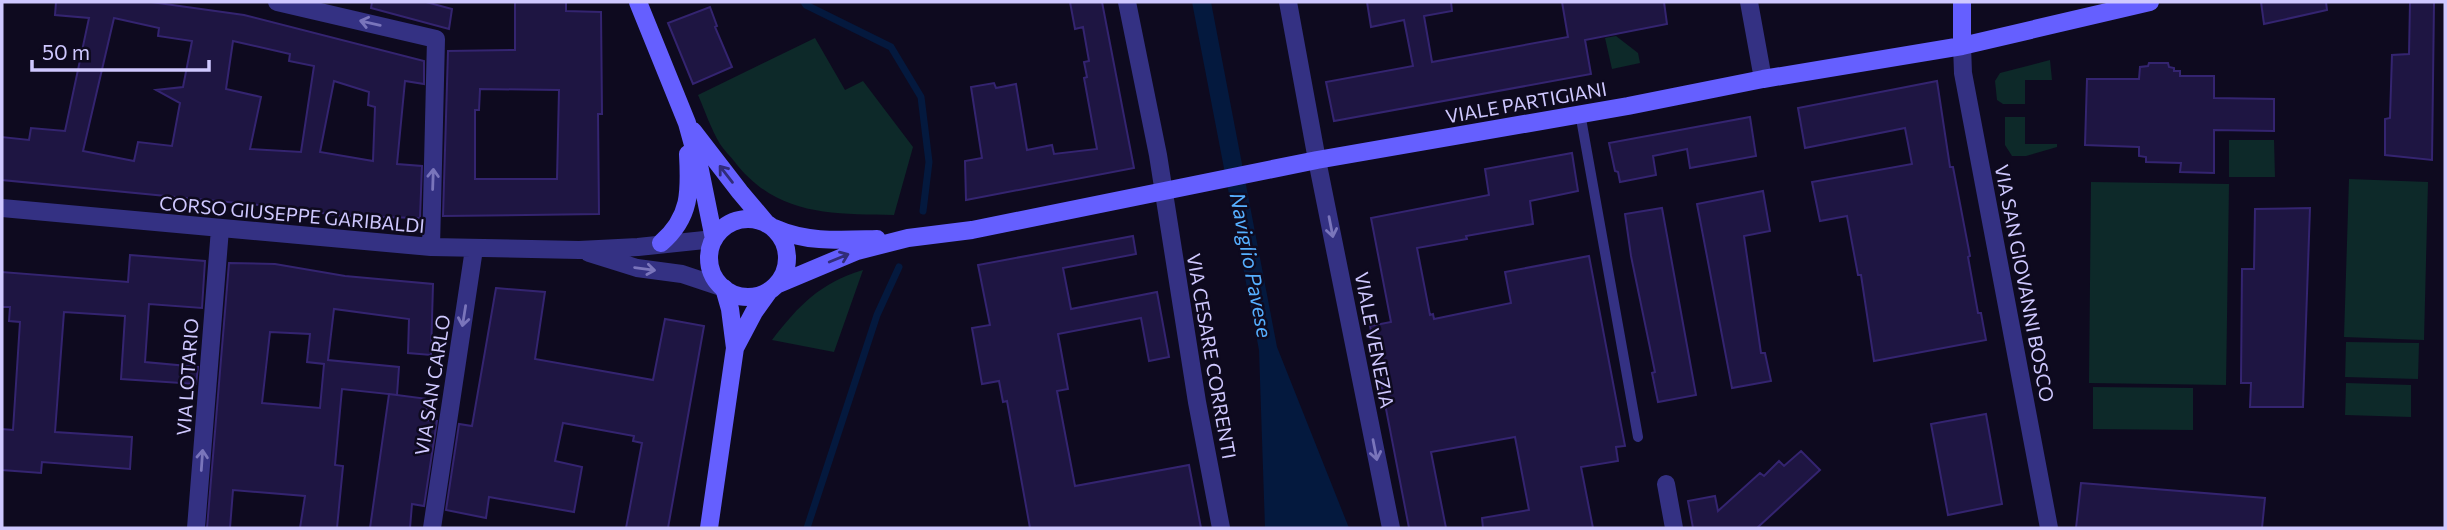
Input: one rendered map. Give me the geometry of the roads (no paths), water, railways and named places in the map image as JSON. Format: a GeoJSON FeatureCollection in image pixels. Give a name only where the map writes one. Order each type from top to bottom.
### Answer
{"type":"FeatureCollection","features":[{"type":"Feature","properties":{"kind":"main road"},"geometry":{"type":"LineString","coordinates":[[638,2],[687,123],[714,239]]}},
{"type":"Feature","properties":{"kind":"main road"},"geometry":{"type":"LineString","coordinates":[[1962,2],[1962,46]]}},
{"type":"Feature","properties":{"kind":"main road","name":"VIALE PARTIGIANI"},"geometry":{"type":"LineString","coordinates":[[770,226],[799,237],[827,240],[908,238],[972,230],[1317,160],[1628,106],[1763,79],[1962,46],[2150,2]]}},
{"type":"Feature","properties":{"kind":"main road"},"geometry":{"type":"LineString","coordinates":[[687,123],[740,192],[784,243],[787,255],[786,269],[754,312],[735,348]]}},
{"type":"Feature","properties":{"kind":"main road"},"geometry":{"type":"LineString","coordinates":[[662,243],[674,231],[689,200],[687,123]]}},
{"type":"Feature","properties":{"kind":"main road"},"geometry":{"type":"LineString","coordinates":[[770,226],[755,219],[730,223],[714,239],[709,250],[710,267],[715,279],[735,295],[760,295],[774,287]]}},
{"type":"Feature","properties":{"kind":"main road","name":"VIALE PARTIGIANI"},"geometry":{"type":"LineString","coordinates":[[774,287],[857,251],[908,238]]}},
{"type":"Feature","properties":{"kind":"main road"},"geometry":{"type":"LineString","coordinates":[[709,528],[735,348],[730,309],[724,288]]}},
{"type":"Feature","properties":{"kind":"street"},"geometry":{"type":"LineString","coordinates":[[277,2],[436,38],[431,247]]}},
{"type":"Feature","properties":{"kind":"street","name":"VIA CESARE CORRENTI"},"geometry":{"type":"LineString","coordinates":[[1127,2],[1164,190],[1197,402],[1221,528]]}},
{"type":"Feature","properties":{"kind":"street","name":"VIALE VENEZIA"},"geometry":{"type":"LineString","coordinates":[[1288,2],[1391,528]]}},
{"type":"Feature","properties":{"kind":"street"},"geometry":{"type":"LineString","coordinates":[[1749,2],[1763,79]]}},
{"type":"Feature","properties":{"kind":"street","name":"VIA SAN GIOVANNI BOSCO"},"geometry":{"type":"LineString","coordinates":[[1962,46],[1964,73],[2049,528]]}},
{"type":"Feature","properties":{"kind":"street","name":"CORSO GIUSEPPE GARIBALDI"},"geometry":{"type":"LineString","coordinates":[[2,208],[474,249],[579,250],[714,239]]}},
{"type":"Feature","properties":{"kind":"street","name":"VIA LOTARIO"},"geometry":{"type":"LineString","coordinates":[[197,528],[220,229]]}},
{"type":"Feature","properties":{"kind":"street","name":"VIA SAN CARLO"},"geometry":{"type":"LineString","coordinates":[[432,528],[474,249]]}},
{"type":"Feature","properties":{"kind":"street","name":"CORSO GIUSEPPE GARIBALDI"},"geometry":{"type":"LineString","coordinates":[[579,250],[637,268],[682,274],[724,288]]}},
{"type":"Feature","properties":{"kind":"street"},"geometry":{"type":"LineString","coordinates":[[1666,484],[1674,528]]}},
{"type":"Feature","properties":{"kind":"lane"},"geometry":{"type":"LineString","coordinates":[[1580,113],[1638,437]]}},
{"type":"Feature","properties":{"kind":"water","name":"Naviglio Pavese"},"geometry":{"type":"Polygon","coordinates":[[[1192,2],[1211,2],[1277,347],[1349,528],[1265,528],[1259,350],[1192,2]]]}},
{"type":"Feature","properties":{"kind":"waterway"},"geometry":{"type":"LineString","coordinates":[[804,2],[891,47],[921,97],[929,162],[923,211]]}},
{"type":"Feature","properties":{"kind":"waterway"},"geometry":{"type":"LineString","coordinates":[[807,528],[877,315],[899,267]]}}]}
